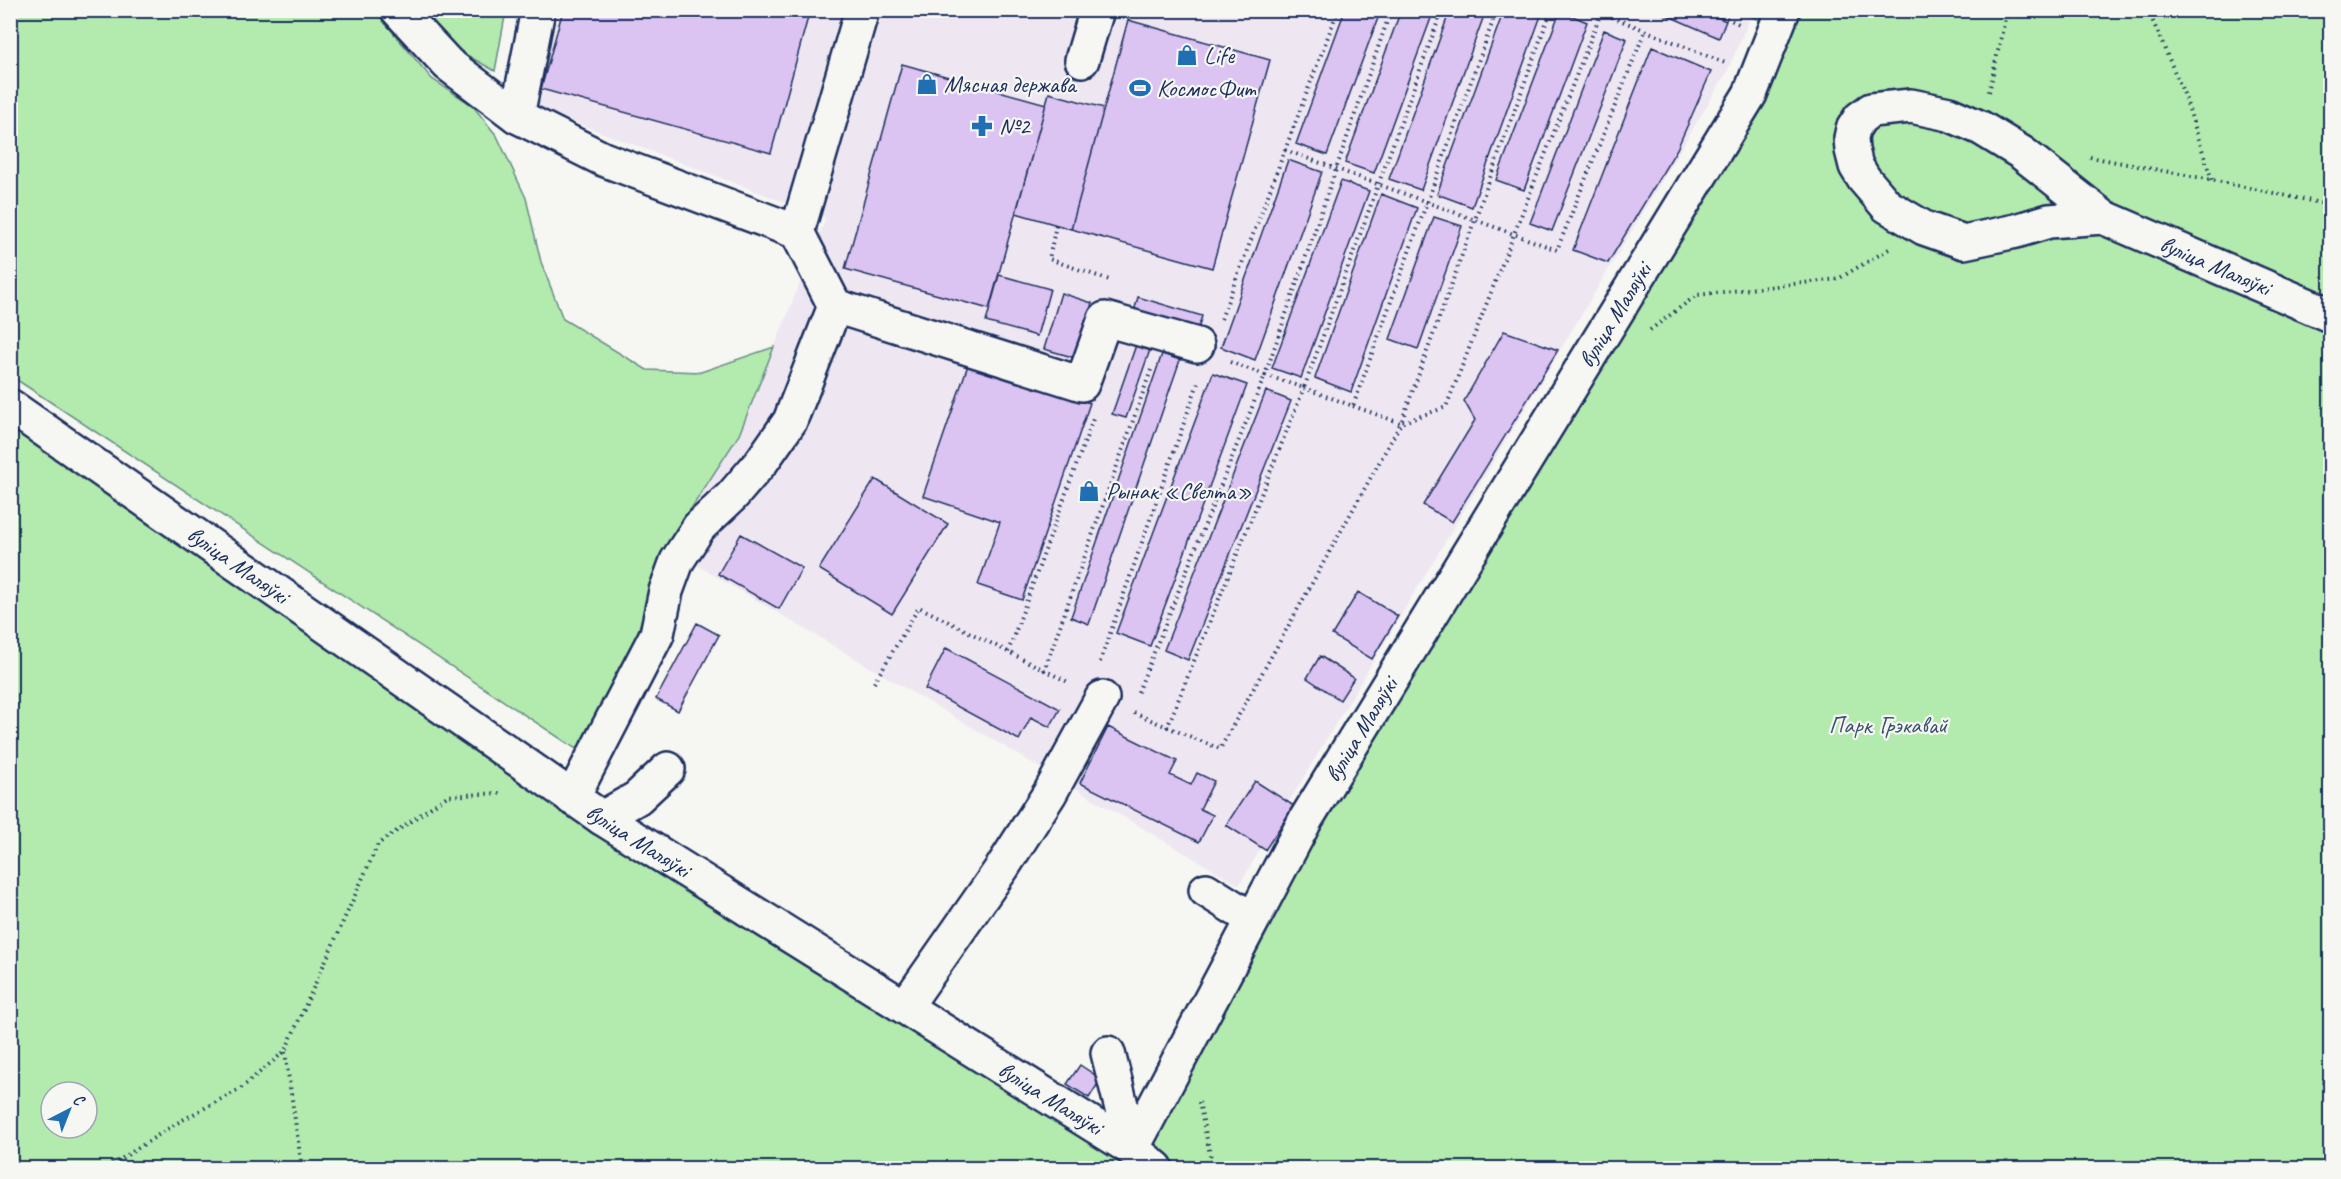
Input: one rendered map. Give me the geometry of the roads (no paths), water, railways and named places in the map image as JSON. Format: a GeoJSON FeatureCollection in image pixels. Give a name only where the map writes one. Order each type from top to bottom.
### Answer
{"type":"FeatureCollection","features":[{"type":"Feature","properties":{"kind":"street"},"geometry":{"type":"LineString","coordinates":[[398,10],[448,64],[517,116],[603,159],[797,232],[835,306],[1082,384],[1105,320],[1205,349]]}},
{"type":"Feature","properties":{"kind":"street"},"geometry":{"type":"LineString","coordinates":[[517,116],[538,10]]}},
{"type":"Feature","properties":{"kind":"street"},"geometry":{"type":"LineString","coordinates":[[797,232],[862,10]]}},
{"type":"Feature","properties":{"kind":"street"},"geometry":{"type":"LineString","coordinates":[[1082,60],[1097,10]]}},
{"type":"Feature","properties":{"kind":"street","name":"вуліца Маляўкі"},"geometry":{"type":"LineString","coordinates":[[10,406],[602,818],[1144,1159],[1252,919],[1312,809],[1750,94],[1783,10]]}},
{"type":"Feature","properties":{"kind":"street","name":"вуліца Маляўкі"},"geometry":{"type":"LineString","coordinates":[[2103,217],[2049,221],[1964,242],[1924,228],[1887,206],[1864,179],[1856,166],[1852,150],[1853,129],[1860,118],[1871,110],[1911,106],[1949,114],[1982,128],[2048,172],[2103,217],[2331,315]]}},
{"type":"Feature","properties":{"kind":"street"},"geometry":{"type":"LineString","coordinates":[[572,798],[657,634],[666,591],[677,561],[699,527],[732,496],[762,461],[790,421],[835,306]]}},
{"type":"Feature","properties":{"kind":"street"},"geometry":{"type":"LineString","coordinates":[[905,1008],[1002,868],[1050,793],[1101,698]]}},
{"type":"Feature","properties":{"kind":"street"},"geometry":{"type":"LineString","coordinates":[[602,818],[637,798],[668,769]]}},
{"type":"Feature","properties":{"kind":"street"},"geometry":{"type":"LineString","coordinates":[[1206,890],[1252,919]]}},
{"type":"Feature","properties":{"kind":"street"},"geometry":{"type":"LineString","coordinates":[[1108,1053],[1144,1159]]}},
{"type":"Feature","properties":{"kind":"place","name":"Life"},"geometry":{"type":"Point","coordinates":[1187,55]}},
{"type":"Feature","properties":{"kind":"place","name":"Мясная держава"},"geometry":{"type":"Point","coordinates":[927,84]}},
{"type":"Feature","properties":{"kind":"place","name":"КосмосФит"},"geometry":{"type":"Point","coordinates":[1140,88]}},
{"type":"Feature","properties":{"kind":"place","name":"№2"},"geometry":{"type":"Point","coordinates":[982,126]}},
{"type":"Feature","properties":{"kind":"place","name":"Рынак «Свелта»"},"geometry":{"type":"Point","coordinates":[1089,491]}},
{"type":"Feature","properties":{"kind":"park label","name":"Парк Грэкавай"},"geometry":{"type":"Point","coordinates":[1888,725]}}]}
